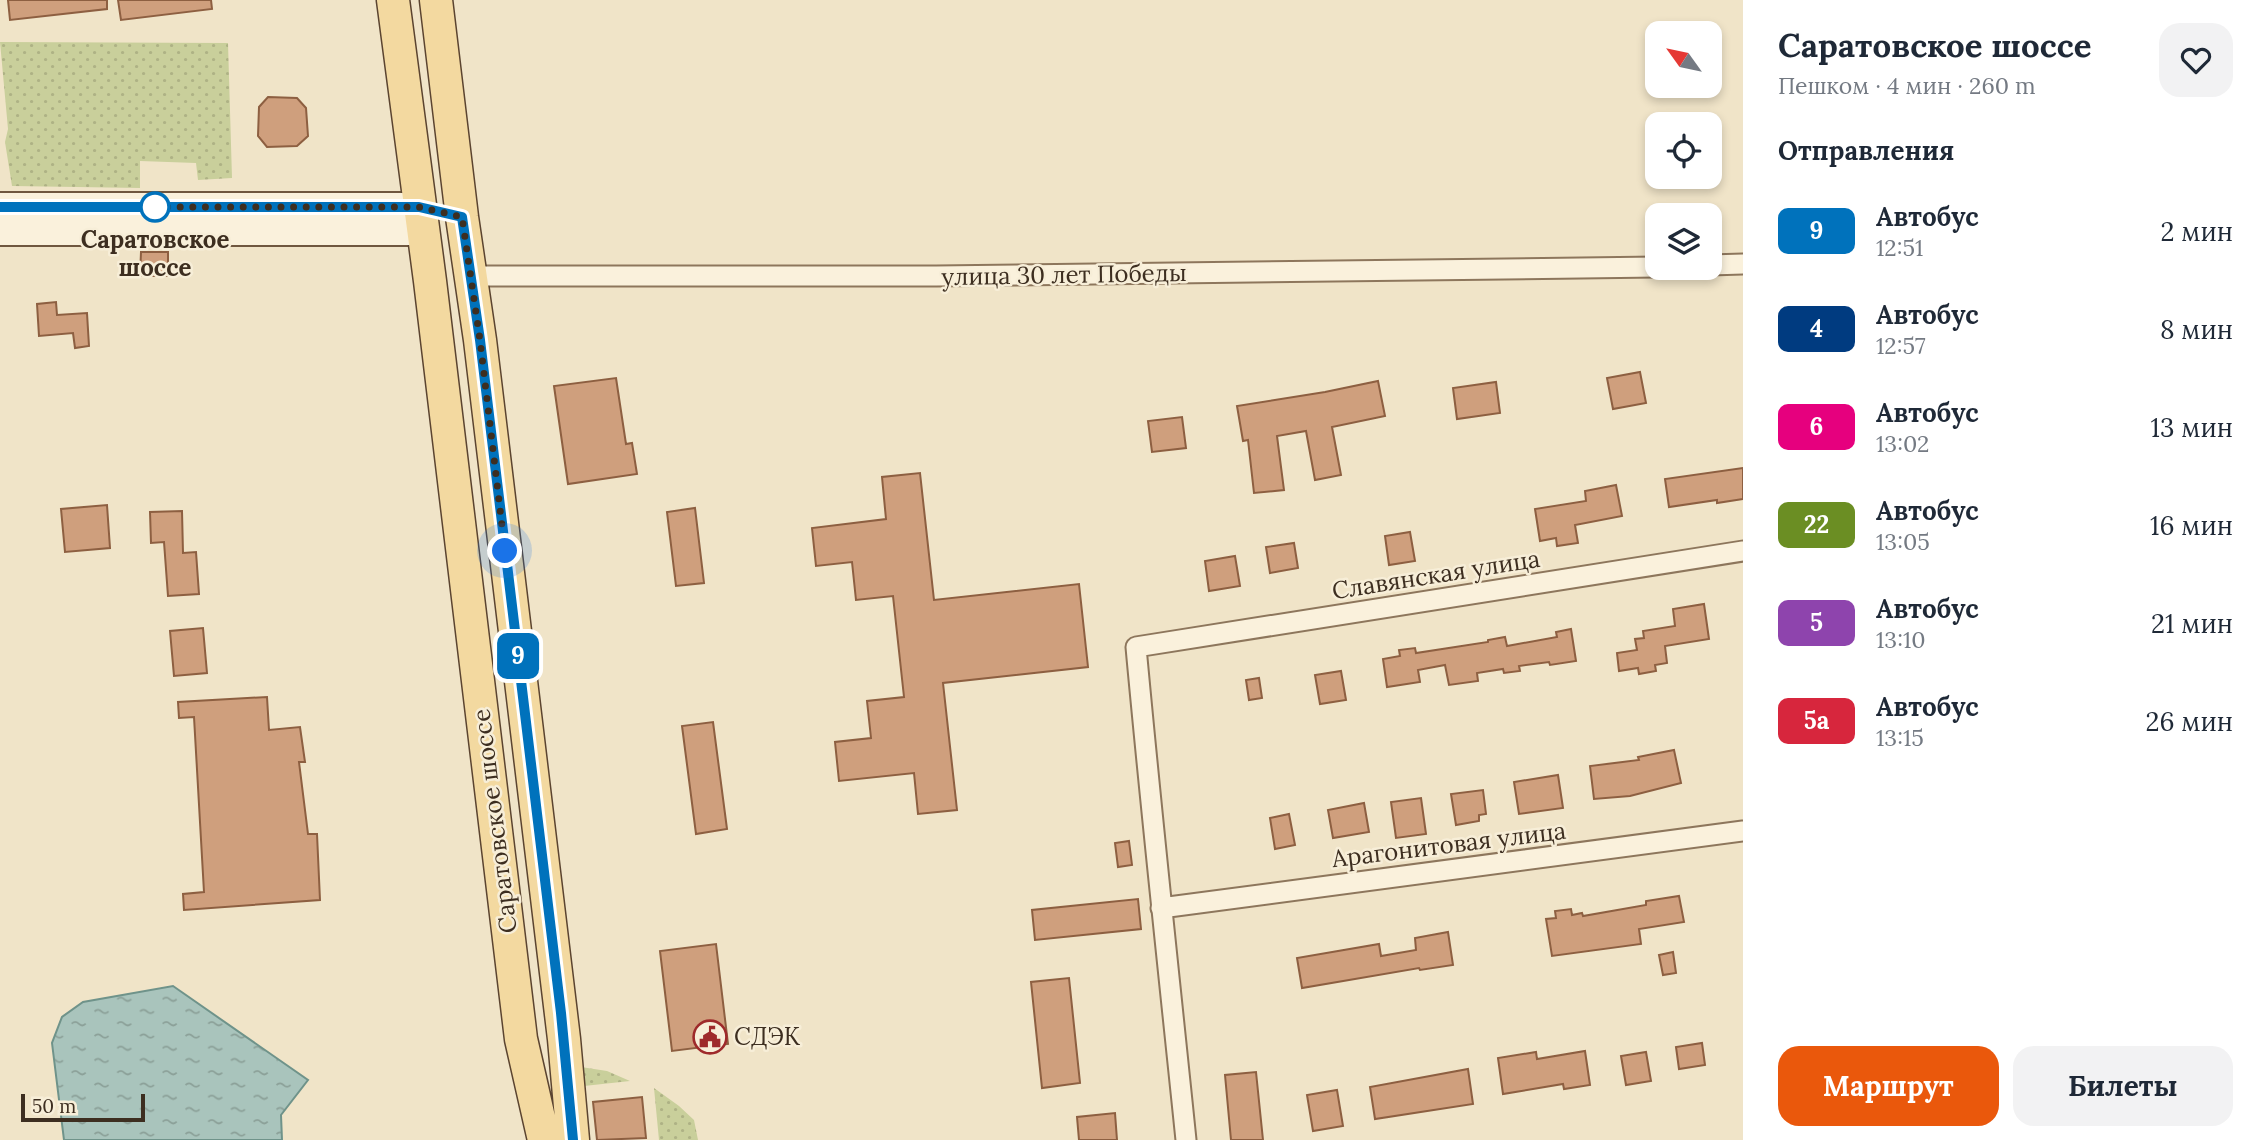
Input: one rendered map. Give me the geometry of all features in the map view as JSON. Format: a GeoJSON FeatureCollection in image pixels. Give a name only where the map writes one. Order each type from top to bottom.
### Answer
{"type":"FeatureCollection","features":[{"type":"Feature","properties":{"kind":"main road","name":"Саратовское шоссе"},"geometry":{"type":"LineString","coordinates":[[393,0],[522,1039],[544,1140]]}},
{"type":"Feature","properties":{"kind":"main road","name":"Саратовское шоссе"},"geometry":{"type":"LineString","coordinates":[[436,0],[562,1026],[573,1140]]}},
{"type":"Feature","properties":{"kind":"main road"},"geometry":{"type":"LineString","coordinates":[[0,207],[421,219]]}},
{"type":"Feature","properties":{"kind":"main road"},"geometry":{"type":"LineString","coordinates":[[0,231],[462,217]]}},
{"type":"Feature","properties":{"kind":"street"},"geometry":{"type":"LineString","coordinates":[[1722,265],[1743,264]]}},
{"type":"Feature","properties":{"kind":"street","name":"улица 30 лет Победы"},"geometry":{"type":"LineString","coordinates":[[471,276],[936,276],[1645,267]]}},
{"type":"Feature","properties":{"kind":"street","name":"Славянская улица"},"geometry":{"type":"LineString","coordinates":[[1161,908],[1136,647],[1743,551]]}},
{"type":"Feature","properties":{"kind":"street","name":"Арагонитовая улица"},"geometry":{"type":"LineString","coordinates":[[1161,908],[1743,831]]}},
{"type":"Feature","properties":{"kind":"street"},"geometry":{"type":"LineString","coordinates":[[1161,908],[1186,1140]]}},
{"type":"Feature","properties":{"kind":"green space"},"geometry":{"type":"Polygon","coordinates":[[[0,42],[228,43],[232,178],[198,180],[196,163],[140,161],[140,188],[12,186],[5,142],[8,129],[0,42]]]}},
{"type":"Feature","properties":{"kind":"green space"},"geometry":{"type":"Polygon","coordinates":[[[581,1067],[607,1071],[630,1081],[584,1086],[581,1067]]]}},
{"type":"Feature","properties":{"kind":"green space"},"geometry":{"type":"Polygon","coordinates":[[[654,1088],[694,1120],[698,1140],[659,1140],[654,1088]]]}},
{"type":"Feature","properties":{"kind":"water"},"geometry":{"type":"Polygon","coordinates":[[[173,986],[308,1080],[281,1115],[282,1140],[64,1140],[52,1043],[62,1017],[83,1002],[173,986]]]}},
{"type":"Feature","properties":{"kind":"building"},"geometry":{"type":"Polygon","coordinates":[[[8,0],[107,0],[107,9],[10,20],[8,0]]]}},
{"type":"Feature","properties":{"kind":"building"},"geometry":{"type":"Polygon","coordinates":[[[118,0],[211,0],[212,9],[121,20],[118,0]]]}},
{"type":"Feature","properties":{"kind":"building"},"geometry":{"type":"Polygon","coordinates":[[[268,97],[297,98],[306,108],[308,136],[297,146],[267,147],[258,136],[259,107],[268,97]]]}},
{"type":"Feature","properties":{"kind":"building"},"geometry":{"type":"Polygon","coordinates":[[[141,252],[168,252],[168,276],[140,276],[141,252]]]}},
{"type":"Feature","properties":{"kind":"building"},"geometry":{"type":"Polygon","coordinates":[[[56,302],[57,315],[87,313],[89,346],[75,348],[73,333],[39,336],[37,304],[56,302]]]}},
{"type":"Feature","properties":{"kind":"building"},"geometry":{"type":"Polygon","coordinates":[[[1640,372],[1646,403],[1613,409],[1607,378],[1640,372]]]}},
{"type":"Feature","properties":{"kind":"building"},"geometry":{"type":"Polygon","coordinates":[[[616,378],[626,444],[632,443],[637,474],[568,484],[554,386],[616,378]]]}},
{"type":"Feature","properties":{"kind":"building"},"geometry":{"type":"Polygon","coordinates":[[[1378,381],[1385,416],[1332,427],[1341,475],[1315,480],[1306,431],[1277,436],[1284,490],[1254,493],[1248,440],[1243,441],[1237,406],[1378,381]]]}},
{"type":"Feature","properties":{"kind":"building"},"geometry":{"type":"Polygon","coordinates":[[[1496,382],[1500,413],[1457,419],[1453,388],[1496,382]]]}},
{"type":"Feature","properties":{"kind":"building"},"geometry":{"type":"Polygon","coordinates":[[[1182,417],[1186,448],[1152,452],[1148,421],[1182,417]]]}},
{"type":"Feature","properties":{"kind":"building"},"geometry":{"type":"Polygon","coordinates":[[[1743,468],[1743,499],[1669,507],[1665,479],[1743,468]]]}},
{"type":"Feature","properties":{"kind":"building"},"geometry":{"type":"Polygon","coordinates":[[[920,473],[934,600],[1079,584],[1088,667],[943,683],[957,810],[918,814],[914,773],[839,781],[835,742],[871,738],[867,701],[904,697],[893,596],[856,600],[852,562],[816,566],[812,528],[886,519],[882,477],[920,473]]]}},
{"type":"Feature","properties":{"kind":"building"},"geometry":{"type":"Polygon","coordinates":[[[1616,485],[1622,516],[1575,525],[1578,543],[1557,546],[1556,538],[1540,541],[1535,509],[1586,501],[1585,491],[1616,485]]]}},
{"type":"Feature","properties":{"kind":"building"},"geometry":{"type":"Polygon","coordinates":[[[107,505],[110,548],[65,552],[61,509],[107,505]]]}},
{"type":"Feature","properties":{"kind":"building"},"geometry":{"type":"Polygon","coordinates":[[[695,508],[704,583],[676,586],[667,512],[695,508]]]}},
{"type":"Feature","properties":{"kind":"building"},"geometry":{"type":"Polygon","coordinates":[[[182,511],[183,553],[196,552],[199,594],[168,596],[164,542],[151,543],[150,512],[182,511]]]}},
{"type":"Feature","properties":{"kind":"building"},"geometry":{"type":"Polygon","coordinates":[[[1410,532],[1415,561],[1389,565],[1385,536],[1410,532]]]}},
{"type":"Feature","properties":{"kind":"building"},"geometry":{"type":"Polygon","coordinates":[[[1294,543],[1298,568],[1270,573],[1266,547],[1294,543]]]}},
{"type":"Feature","properties":{"kind":"building"},"geometry":{"type":"Polygon","coordinates":[[[1235,556],[1240,586],[1209,591],[1205,561],[1235,556]]]}},
{"type":"Feature","properties":{"kind":"building"},"geometry":{"type":"Polygon","coordinates":[[[1704,604],[1709,639],[1665,646],[1667,663],[1655,665],[1656,671],[1639,674],[1638,668],[1619,671],[1617,653],[1637,650],[1635,639],[1644,638],[1643,631],[1675,626],[1673,609],[1704,604]]]}},
{"type":"Feature","properties":{"kind":"building"},"geometry":{"type":"Polygon","coordinates":[[[203,628],[207,673],[174,676],[170,631],[203,628]]]}},
{"type":"Feature","properties":{"kind":"building"},"geometry":{"type":"Polygon","coordinates":[[[1571,629],[1576,661],[1519,666],[1520,671],[1504,673],[1503,669],[1477,673],[1478,681],[1449,685],[1445,665],[1418,670],[1420,682],[1387,687],[1383,659],[1400,656],[1399,650],[1415,648],[1416,653],[1505,637],[1507,646],[1557,637],[1556,632],[1571,629]]]}},
{"type":"Feature","properties":{"kind":"building"},"geometry":{"type":"Polygon","coordinates":[[[1341,671],[1346,700],[1320,704],[1315,675],[1341,671]]]}},
{"type":"Feature","properties":{"kind":"building"},"geometry":{"type":"Polygon","coordinates":[[[1259,678],[1262,698],[1249,700],[1246,680],[1259,678]]]}},
{"type":"Feature","properties":{"kind":"building"},"geometry":{"type":"Polygon","coordinates":[[[267,697],[269,730],[300,727],[305,762],[299,762],[308,834],[317,834],[320,900],[184,910],[183,894],[204,892],[194,717],[179,718],[178,702],[267,697]]]}},
{"type":"Feature","properties":{"kind":"building"},"geometry":{"type":"Polygon","coordinates":[[[713,722],[727,829],[696,834],[682,726],[713,722]]]}},
{"type":"Feature","properties":{"kind":"building"},"geometry":{"type":"Polygon","coordinates":[[[1674,750],[1681,783],[1630,796],[1594,799],[1590,766],[1639,760],[1638,757],[1674,750]]]}},
{"type":"Feature","properties":{"kind":"building"},"geometry":{"type":"Polygon","coordinates":[[[1558,775],[1563,808],[1519,814],[1514,782],[1558,775]]]}},
{"type":"Feature","properties":{"kind":"building"},"geometry":{"type":"Polygon","coordinates":[[[1483,790],[1486,814],[1479,815],[1479,821],[1456,825],[1451,794],[1483,790]]]}},
{"type":"Feature","properties":{"kind":"building"},"geometry":{"type":"Polygon","coordinates":[[[1421,798],[1426,834],[1396,838],[1391,802],[1421,798]]]}},
{"type":"Feature","properties":{"kind":"building"},"geometry":{"type":"Polygon","coordinates":[[[1364,803],[1369,832],[1333,838],[1328,810],[1364,803]]]}},
{"type":"Feature","properties":{"kind":"building"},"geometry":{"type":"Polygon","coordinates":[[[1289,814],[1295,845],[1275,849],[1270,818],[1289,814]]]}},
{"type":"Feature","properties":{"kind":"building"},"geometry":{"type":"Polygon","coordinates":[[[1129,841],[1132,865],[1118,867],[1115,843],[1129,841]]]}},
{"type":"Feature","properties":{"kind":"building"},"geometry":{"type":"Polygon","coordinates":[[[1679,896],[1684,922],[1639,929],[1641,944],[1552,956],[1546,919],[1556,918],[1555,911],[1571,909],[1572,915],[1582,913],[1583,916],[1679,896]]]}},
{"type":"Feature","properties":{"kind":"building"},"geometry":{"type":"Polygon","coordinates":[[[1138,899],[1141,929],[1035,940],[1032,910],[1138,899]]]}},
{"type":"Feature","properties":{"kind":"building"},"geometry":{"type":"Polygon","coordinates":[[[1448,932],[1453,965],[1419,968],[1302,988],[1297,958],[1379,944],[1381,956],[1416,950],[1415,938],[1448,932]]]}},
{"type":"Feature","properties":{"kind":"building"},"geometry":{"type":"Polygon","coordinates":[[[716,944],[728,1044],[672,1051],[660,951],[716,944]]]}},
{"type":"Feature","properties":{"kind":"building"},"geometry":{"type":"Polygon","coordinates":[[[1673,952],[1676,973],[1663,975],[1659,955],[1673,952]]]}},
{"type":"Feature","properties":{"kind":"building"},"geometry":{"type":"Polygon","coordinates":[[[1069,978],[1080,1083],[1042,1088],[1031,982],[1069,978]]]}},
{"type":"Feature","properties":{"kind":"building"},"geometry":{"type":"Polygon","coordinates":[[[1702,1043],[1705,1065],[1679,1069],[1676,1047],[1702,1043]]]}},
{"type":"Feature","properties":{"kind":"building"},"geometry":{"type":"Polygon","coordinates":[[[1585,1051],[1590,1085],[1564,1089],[1563,1084],[1503,1094],[1498,1058],[1536,1052],[1537,1059],[1585,1051]]]}},
{"type":"Feature","properties":{"kind":"building"},"geometry":{"type":"Polygon","coordinates":[[[1646,1052],[1651,1081],[1626,1085],[1621,1056],[1646,1052]]]}},
{"type":"Feature","properties":{"kind":"building"},"geometry":{"type":"Polygon","coordinates":[[[1468,1069],[1473,1104],[1375,1119],[1370,1087],[1468,1069]]]}},
{"type":"Feature","properties":{"kind":"building"},"geometry":{"type":"Polygon","coordinates":[[[1256,1072],[1263,1140],[1231,1140],[1225,1075],[1256,1072]]]}},
{"type":"Feature","properties":{"kind":"building"},"geometry":{"type":"Polygon","coordinates":[[[1337,1090],[1343,1126],[1313,1131],[1307,1095],[1337,1090]]]}},
{"type":"Feature","properties":{"kind":"building"},"geometry":{"type":"Polygon","coordinates":[[[642,1097],[646,1138],[597,1140],[593,1102],[642,1097]]]}},
{"type":"Feature","properties":{"kind":"building"},"geometry":{"type":"Polygon","coordinates":[[[1115,1113],[1117,1140],[1079,1140],[1077,1117],[1115,1113]]]}},
{"type":"Feature","properties":{"kind":"bus line","name":"9"},"geometry":{"type":"LineString","coordinates":[[0,207],[419,207],[462,217],[480,340],[561,1013],[573,1140]]}},
{"type":"Feature","properties":{"kind":"place","name":"Саратовское шоссе"},"geometry":{"type":"Point","coordinates":[155,207]}},
{"type":"Feature","properties":{"kind":"place","name":"СДЭК"},"geometry":{"type":"Point","coordinates":[710,1037]}},
{"type":"Feature","properties":{"kind":"route"},"geometry":{"type":"LineString","coordinates":[[155,207],[419,207],[462,217],[470,262],[505,551]]}}]}
